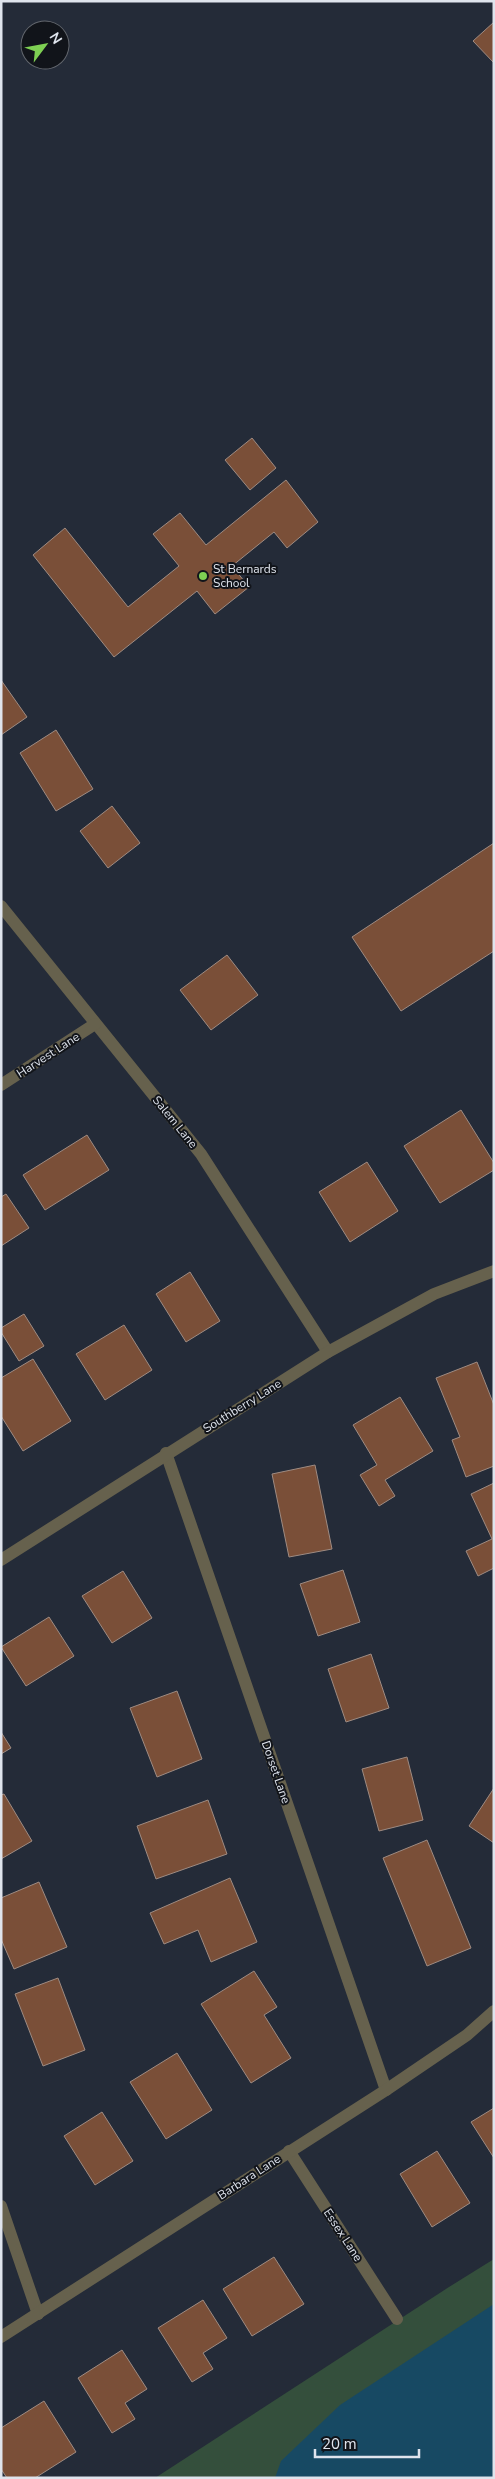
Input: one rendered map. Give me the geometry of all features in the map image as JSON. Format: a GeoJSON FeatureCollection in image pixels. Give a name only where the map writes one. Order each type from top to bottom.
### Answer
{"type":"FeatureCollection","features":[{"type":"Feature","properties":{"kind":"street","name":"Salem Lane"},"geometry":{"type":"LineString","coordinates":[[1,906],[200,1154],[328,1352]]}},
{"type":"Feature","properties":{"kind":"street","name":"Harvest Lane"},"geometry":{"type":"LineString","coordinates":[[1,1085],[95,1024]]}},
{"type":"Feature","properties":{"kind":"street","name":"Southberry Lane"},"geometry":{"type":"LineString","coordinates":[[1,1560],[328,1352],[434,1294],[494,1271]]}},
{"type":"Feature","properties":{"kind":"street","name":"Dorset Lane"},"geometry":{"type":"LineString","coordinates":[[166,1454],[386,2090]]}},
{"type":"Feature","properties":{"kind":"street","name":"Barbara Lane"},"geometry":{"type":"LineString","coordinates":[[1,2337],[288,2151],[386,2090],[467,2035],[494,2012]]}},
{"type":"Feature","properties":{"kind":"street","name":"Essex Lane"},"geometry":{"type":"LineString","coordinates":[[288,2151],[396,2320]]}},
{"type":"Feature","properties":{"kind":"street"},"geometry":{"type":"LineString","coordinates":[[1,2206],[38,2314]]}},
{"type":"Feature","properties":{"kind":"green space"},"geometry":{"type":"Polygon","coordinates":[[[494,2259],[494,2478],[155,2478],[449,2287],[494,2259]]]}},
{"type":"Feature","properties":{"kind":"water"},"geometry":{"type":"Polygon","coordinates":[[[494,2304],[494,2478],[275,2478],[281,2461],[340,2405],[494,2304]]]}},
{"type":"Feature","properties":{"kind":"building"},"geometry":{"type":"Polygon","coordinates":[[[494,22],[494,63],[473,41],[494,22]]]}},
{"type":"Feature","properties":{"kind":"building"},"geometry":{"type":"Polygon","coordinates":[[[252,438],[276,468],[250,490],[225,460],[252,438]]]}},
{"type":"Feature","properties":{"kind":"building","name":"St Bernards School"},"geometry":{"type":"Polygon","coordinates":[[[286,480],[318,522],[287,548],[274,532],[232,566],[249,587],[215,614],[197,591],[114,657],[33,555],[65,528],[128,607],[179,566],[153,534],[180,513],[206,545],[286,480]]]}},
{"type":"Feature","properties":{"kind":"building"},"geometry":{"type":"Polygon","coordinates":[[[1,680],[27,717],[1,735],[1,680]]]}},
{"type":"Feature","properties":{"kind":"building"},"geometry":{"type":"Polygon","coordinates":[[[56,730],[93,789],[56,811],[20,753],[56,730]]]}},
{"type":"Feature","properties":{"kind":"building"},"geometry":{"type":"Polygon","coordinates":[[[112,806],[140,843],[108,868],[80,831],[112,806]]]}},
{"type":"Feature","properties":{"kind":"building"},"geometry":{"type":"Polygon","coordinates":[[[494,843],[494,951],[401,1011],[352,937],[494,843]]]}},
{"type":"Feature","properties":{"kind":"building"},"geometry":{"type":"Polygon","coordinates":[[[227,955],[258,995],[211,1030],[180,990],[227,955]]]}},
{"type":"Feature","properties":{"kind":"building"},"geometry":{"type":"Polygon","coordinates":[[[461,1110],[494,1163],[494,1170],[440,1203],[404,1146],[461,1110]]]}},
{"type":"Feature","properties":{"kind":"building"},"geometry":{"type":"Polygon","coordinates":[[[87,1135],[109,1170],[45,1210],[23,1175],[87,1135]]]}},
{"type":"Feature","properties":{"kind":"building"},"geometry":{"type":"Polygon","coordinates":[[[367,1162],[398,1211],[350,1242],[319,1192],[367,1162]]]}},
{"type":"Feature","properties":{"kind":"building"},"geometry":{"type":"Polygon","coordinates":[[[6,1194],[29,1228],[1,1246],[1,1197],[6,1194]]]}},
{"type":"Feature","properties":{"kind":"building"},"geometry":{"type":"Polygon","coordinates":[[[190,1272],[220,1321],[186,1342],[156,1294],[190,1272]]]}},
{"type":"Feature","properties":{"kind":"building"},"geometry":{"type":"Polygon","coordinates":[[[24,1314],[44,1346],[19,1361],[1,1332],[1,1328],[24,1314]]]}},
{"type":"Feature","properties":{"kind":"building"},"geometry":{"type":"Polygon","coordinates":[[[124,1325],[152,1370],[105,1400],[76,1354],[124,1325]]]}},
{"type":"Feature","properties":{"kind":"building"},"geometry":{"type":"Polygon","coordinates":[[[33,1359],[71,1421],[23,1451],[1,1416],[1,1378],[33,1359]]]}},
{"type":"Feature","properties":{"kind":"building"},"geometry":{"type":"Polygon","coordinates":[[[477,1362],[494,1405],[494,1466],[466,1477],[452,1440],[460,1437],[436,1378],[477,1362]]]}},
{"type":"Feature","properties":{"kind":"building"},"geometry":{"type":"Polygon","coordinates":[[[400,1397],[433,1451],[385,1480],[395,1496],[379,1506],[360,1475],[377,1465],[353,1425],[400,1397]]]}},
{"type":"Feature","properties":{"kind":"building"},"geometry":{"type":"Polygon","coordinates":[[[315,1465],[332,1549],[289,1557],[272,1474],[315,1465]]]}},
{"type":"Feature","properties":{"kind":"building"},"geometry":{"type":"Polygon","coordinates":[[[494,1483],[494,1568],[478,1576],[466,1551],[492,1539],[471,1494],[494,1483]]]}},
{"type":"Feature","properties":{"kind":"building"},"geometry":{"type":"Polygon","coordinates":[[[343,1570],[360,1622],[318,1636],[300,1584],[343,1570]]]}},
{"type":"Feature","properties":{"kind":"building"},"geometry":{"type":"Polygon","coordinates":[[[123,1571],[152,1618],[112,1643],[82,1596],[123,1571]]]}},
{"type":"Feature","properties":{"kind":"building"},"geometry":{"type":"Polygon","coordinates":[[[49,1617],[74,1656],[26,1686],[1,1647],[49,1617]]]}},
{"type":"Feature","properties":{"kind":"building"},"geometry":{"type":"Polygon","coordinates":[[[371,1654],[389,1708],[346,1722],[328,1669],[371,1654]]]}},
{"type":"Feature","properties":{"kind":"building"},"geometry":{"type":"Polygon","coordinates":[[[177,1691],[202,1759],[157,1777],[130,1708],[177,1691]]]}},
{"type":"Feature","properties":{"kind":"building"},"geometry":{"type":"Polygon","coordinates":[[[1,1732],[11,1748],[1,1754],[1,1732]]]}},
{"type":"Feature","properties":{"kind":"building"},"geometry":{"type":"Polygon","coordinates":[[[407,1757],[423,1820],[379,1831],[362,1769],[407,1757]]]}},
{"type":"Feature","properties":{"kind":"building"},"geometry":{"type":"Polygon","coordinates":[[[494,1788],[494,1843],[469,1826],[494,1788]]]}},
{"type":"Feature","properties":{"kind":"building"},"geometry":{"type":"Polygon","coordinates":[[[4,1794],[32,1841],[1,1859],[1,1795],[4,1794]]]}},
{"type":"Feature","properties":{"kind":"building"},"geometry":{"type":"Polygon","coordinates":[[[208,1800],[227,1854],[156,1879],[137,1826],[208,1800]]]}},
{"type":"Feature","properties":{"kind":"building"},"geometry":{"type":"Polygon","coordinates":[[[427,1840],[471,1948],[427,1966],[383,1858],[427,1840]]]}},
{"type":"Feature","properties":{"kind":"building"},"geometry":{"type":"Polygon","coordinates":[[[230,1878],[257,1942],[211,1962],[198,1930],[164,1944],[150,1913],[230,1878]]]}},
{"type":"Feature","properties":{"kind":"building"},"geometry":{"type":"Polygon","coordinates":[[[39,1882],[67,1947],[14,1969],[1,1939],[1,1898],[39,1882]]]}},
{"type":"Feature","properties":{"kind":"building"},"geometry":{"type":"Polygon","coordinates":[[[254,1971],[277,2007],[264,2015],[291,2058],[251,2083],[201,2004],[254,1971]]]}},
{"type":"Feature","properties":{"kind":"building"},"geometry":{"type":"Polygon","coordinates":[[[58,1978],[85,2050],[43,2066],[15,1994],[58,1978]]]}},
{"type":"Feature","properties":{"kind":"building"},"geometry":{"type":"Polygon","coordinates":[[[177,2053],[212,2110],[166,2139],[130,2082],[177,2053]]]}},
{"type":"Feature","properties":{"kind":"building"},"geometry":{"type":"Polygon","coordinates":[[[494,2108],[494,2158],[471,2122],[494,2108]]]}},
{"type":"Feature","properties":{"kind":"building"},"geometry":{"type":"Polygon","coordinates":[[[102,2112],[133,2161],[95,2185],[64,2136],[102,2112]]]}},
{"type":"Feature","properties":{"kind":"building"},"geometry":{"type":"Polygon","coordinates":[[[437,2151],[470,2203],[432,2227],[400,2174],[437,2151]]]}},
{"type":"Feature","properties":{"kind":"building"},"geometry":{"type":"Polygon","coordinates":[[[274,2257],[304,2304],[252,2336],[223,2289],[274,2257]]]}},
{"type":"Feature","properties":{"kind":"building"},"geometry":{"type":"Polygon","coordinates":[[[203,2300],[227,2338],[203,2353],[213,2369],[192,2382],[158,2328],[203,2300]]]}},
{"type":"Feature","properties":{"kind":"building"},"geometry":{"type":"Polygon","coordinates":[[[122,2350],[147,2389],[125,2403],[135,2419],[112,2433],[78,2378],[122,2350]]]}},
{"type":"Feature","properties":{"kind":"building"},"geometry":{"type":"Polygon","coordinates":[[[44,2401],[76,2452],[35,2478],[7,2478],[1,2469],[1,2428],[44,2401]]]}},
{"type":"Feature","properties":{"kind":"place","name":"St Bernards School"},"geometry":{"type":"Point","coordinates":[203,576]}}]}
